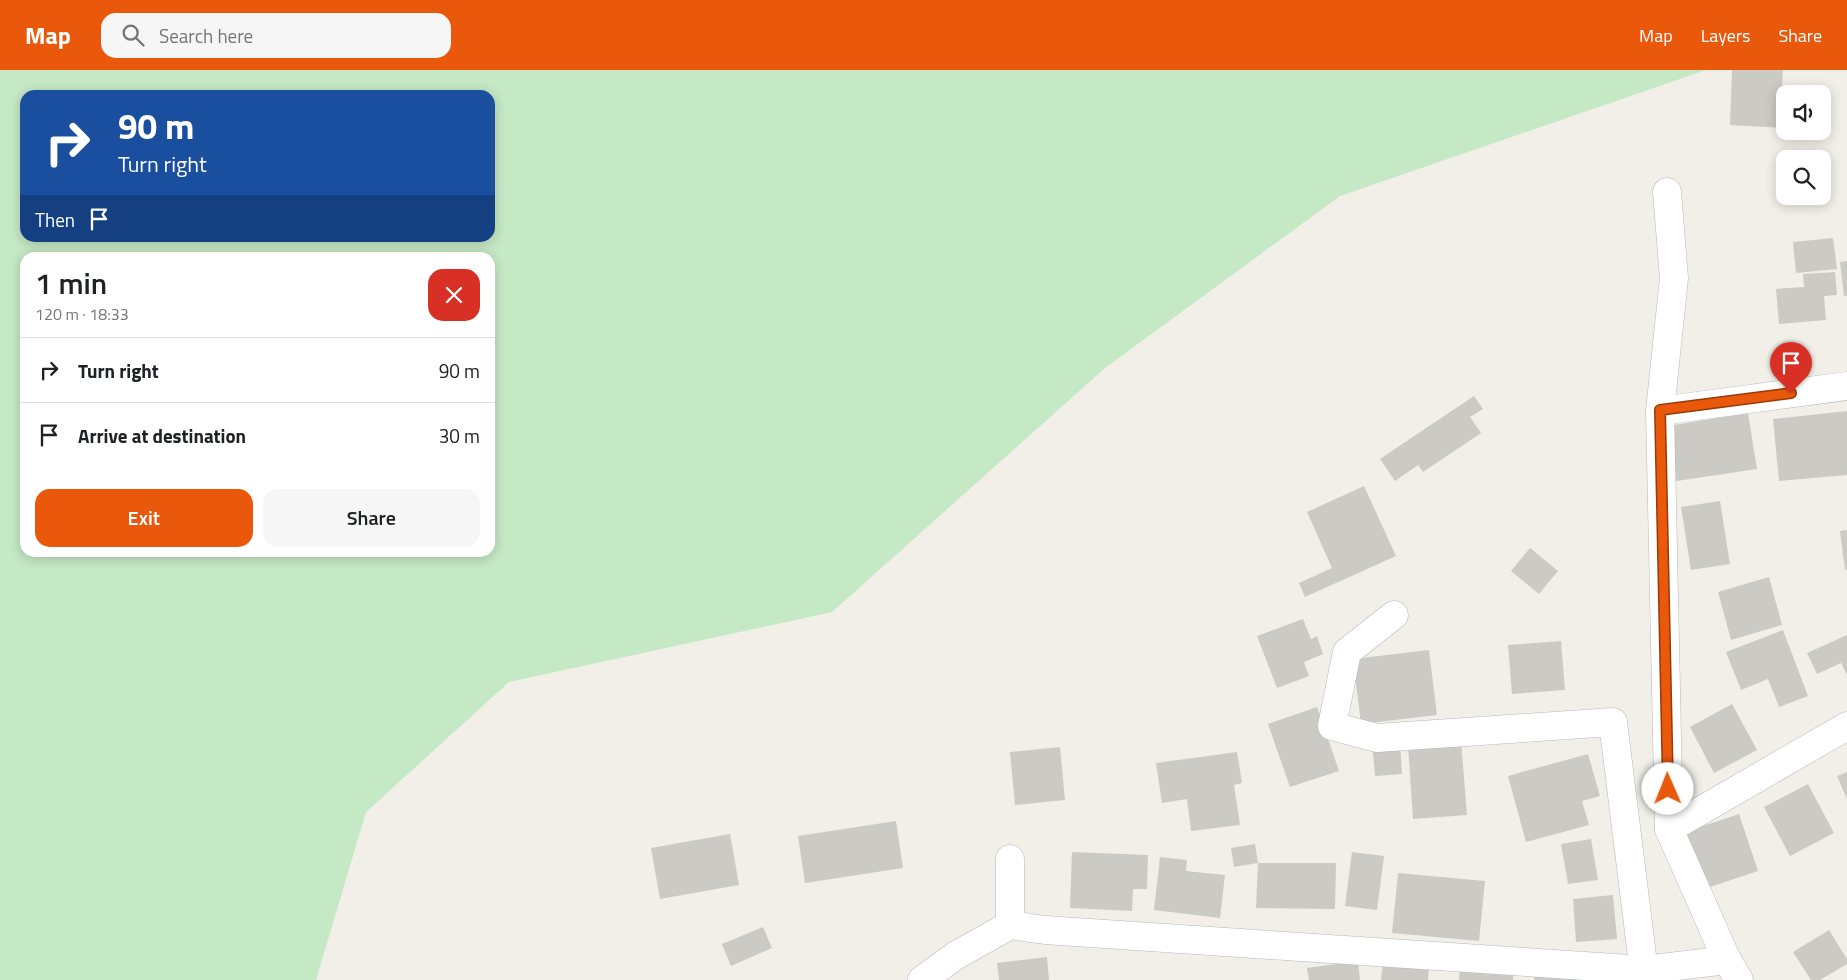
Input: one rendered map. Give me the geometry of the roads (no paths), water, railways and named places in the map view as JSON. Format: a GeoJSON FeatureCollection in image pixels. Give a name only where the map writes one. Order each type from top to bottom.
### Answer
{"type":"FeatureCollection","features":[{"type":"Feature","properties":{"kind":"street"},"geometry":{"type":"LineString","coordinates":[[922,980],[955,956],[1010,925],[1045,930],[1645,975],[1733,970],[1669,829],[1660,410],[1674,278],[1667,192]]}},
{"type":"Feature","properties":{"kind":"street"},"geometry":{"type":"LineString","coordinates":[[1660,410],[1847,386]]}},
{"type":"Feature","properties":{"kind":"street"},"geometry":{"type":"LineString","coordinates":[[1394,615],[1347,652],[1332,726],[1377,738],[1612,722],[1645,975]]}},
{"type":"Feature","properties":{"kind":"street"},"geometry":{"type":"LineString","coordinates":[[1669,829],[1847,726]]}},
{"type":"Feature","properties":{"kind":"street"},"geometry":{"type":"LineString","coordinates":[[1010,859],[1010,925]]}}]}
